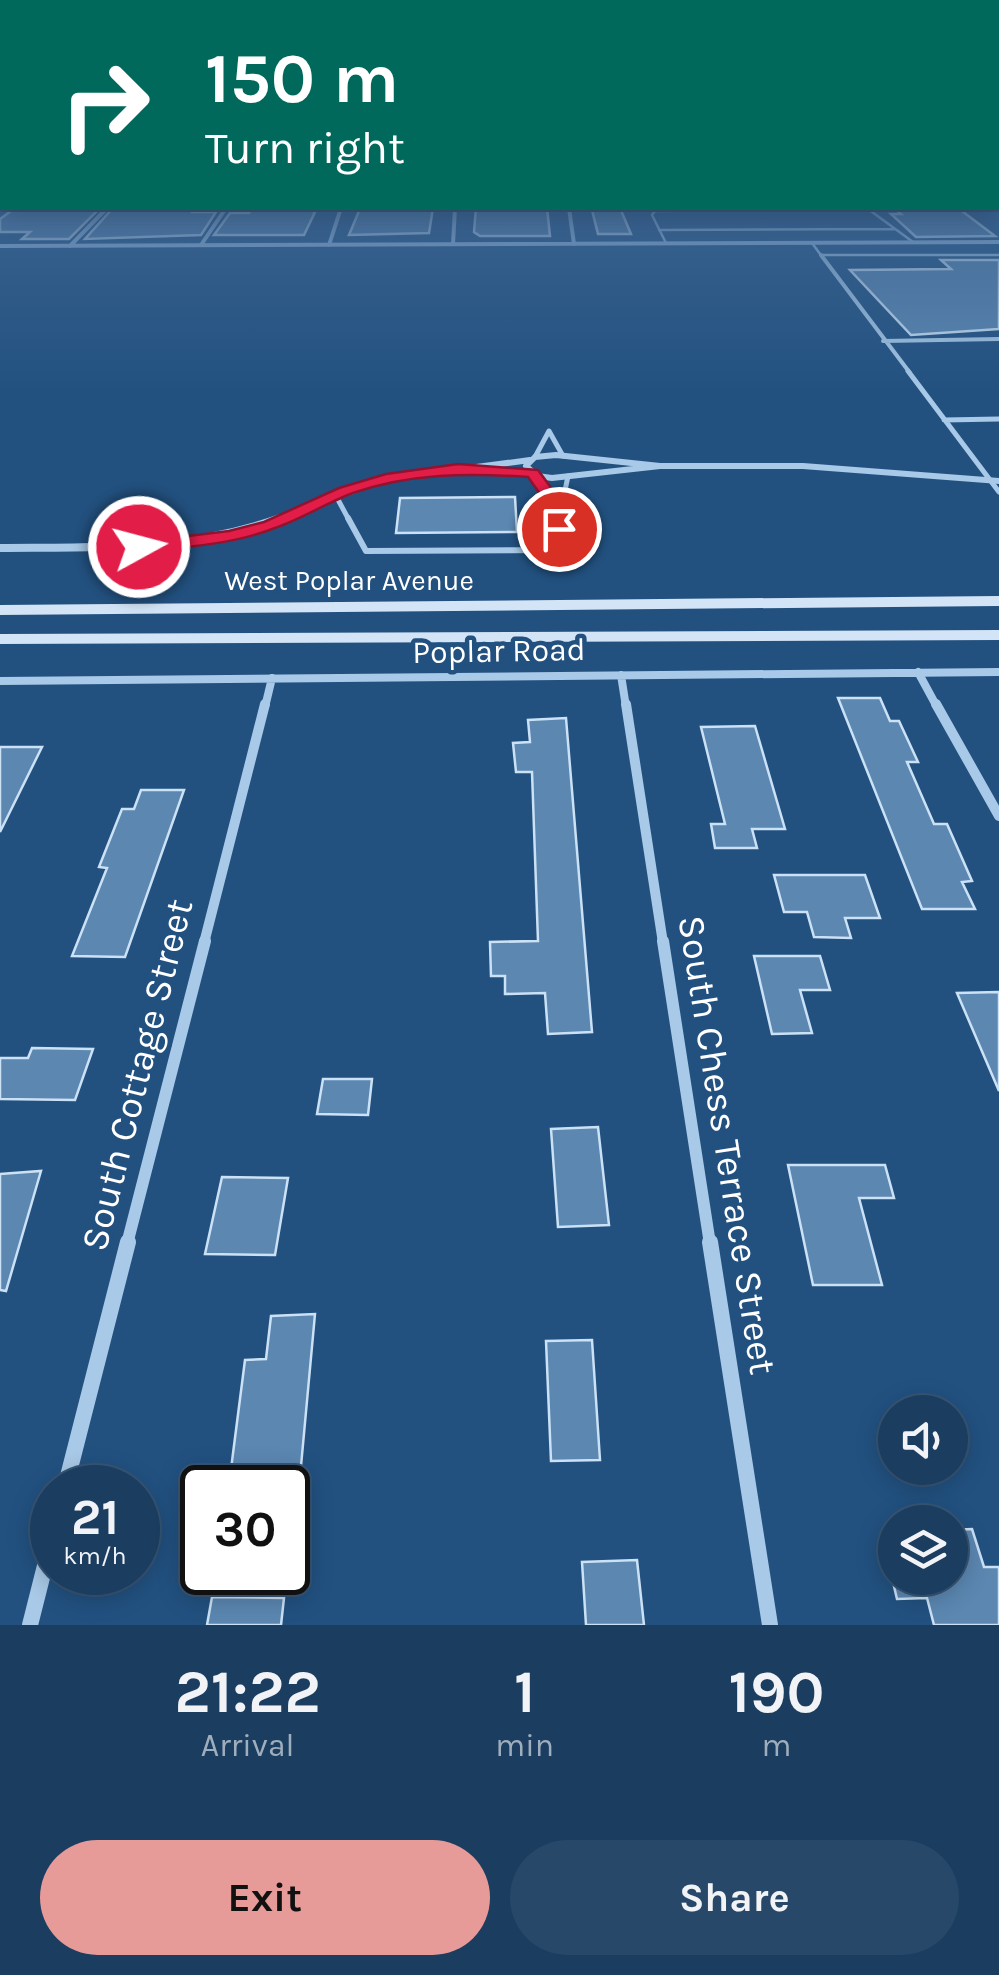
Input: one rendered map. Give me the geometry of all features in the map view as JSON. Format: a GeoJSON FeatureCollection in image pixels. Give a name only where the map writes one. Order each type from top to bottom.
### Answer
{"type":"FeatureCollection","features":[{"type":"Feature","properties":{"kind":"main road","name":"West Poplar Avenue"},"geometry":{"type":"LineString","coordinates":[[0,610],[999,602]]}},
{"type":"Feature","properties":{"kind":"main road","name":"West Poplar Avenue"},"geometry":{"type":"LineString","coordinates":[[0,639],[999,635]]}},
{"type":"Feature","properties":{"kind":"street"},"geometry":{"type":"LineString","coordinates":[[70,246],[74,242]]}},
{"type":"Feature","properties":{"kind":"street"},"geometry":{"type":"LineString","coordinates":[[201,246],[204,242]]}},
{"type":"Feature","properties":{"kind":"street"},"geometry":{"type":"LineString","coordinates":[[0,246],[999,242]]}},
{"type":"Feature","properties":{"kind":"street"},"geometry":{"type":"LineString","coordinates":[[0,548],[139,547],[230,536],[269,525],[386,478],[532,458],[660,466],[803,466],[994,480]]}},
{"type":"Feature","properties":{"kind":"street"},"geometry":{"type":"LineString","coordinates":[[532,458],[526,466],[535,474]]}},
{"type":"Feature","properties":{"kind":"street"},"geometry":{"type":"LineString","coordinates":[[566,458],[576,466],[570,474]]}},
{"type":"Feature","properties":{"kind":"street"},"geometry":{"type":"LineString","coordinates":[[458,468],[570,474],[660,466]]}},
{"type":"Feature","properties":{"kind":"street"},"geometry":{"type":"LineString","coordinates":[[918,672],[997,809]]}},
{"type":"Feature","properties":{"kind":"street","name":"Poplar Road"},"geometry":{"type":"LineString","coordinates":[[0,681],[999,672]]}},
{"type":"Feature","properties":{"kind":"street","name":"South Chess Terrace Street"},"geometry":{"type":"LineString","coordinates":[[621,675],[770,1625]]}},
{"type":"Feature","properties":{"kind":"street","name":"South Cottage Street"},"geometry":{"type":"LineString","coordinates":[[72,1465],[272,678]]}},
{"type":"Feature","properties":{"kind":"street"},"geometry":{"type":"LineString","coordinates":[[30,1625],[38,1595]]}},
{"type":"Feature","properties":{"kind":"lane"},"geometry":{"type":"LineString","coordinates":[[812,242],[882,341],[994,480],[999,492]]}},
{"type":"Feature","properties":{"kind":"lane"},"geometry":{"type":"LineString","coordinates":[[821,255],[999,255]]}},
{"type":"Feature","properties":{"kind":"lane"},"geometry":{"type":"LineString","coordinates":[[882,341],[999,339]]}},
{"type":"Feature","properties":{"kind":"lane"},"geometry":{"type":"LineString","coordinates":[[943,420],[999,419]]}},
{"type":"Feature","properties":{"kind":"lane"},"geometry":{"type":"LineString","coordinates":[[532,458],[549,431],[566,458]]}},
{"type":"Feature","properties":{"kind":"lane"},"geometry":{"type":"LineString","coordinates":[[535,474],[558,508]]}},
{"type":"Feature","properties":{"kind":"lane"},"geometry":{"type":"LineString","coordinates":[[336,496],[366,551],[560,550],[558,508],[570,474]]}},
{"type":"Feature","properties":{"kind":"building"},"geometry":{"type":"Polygon","coordinates":[[[941,260],[999,260],[999,329],[911,335],[850,270],[951,269],[941,260]]]}},
{"type":"Feature","properties":{"kind":"building"},"geometry":{"type":"Polygon","coordinates":[[[515,497],[517,532],[396,533],[400,498],[515,497]]]}},
{"type":"Feature","properties":{"kind":"building"},"geometry":{"type":"Polygon","coordinates":[[[838,698],[880,698],[890,721],[899,721],[918,762],[907,762],[934,824],[947,824],[972,881],[962,882],[975,909],[922,909],[838,698]]]}},
{"type":"Feature","properties":{"kind":"building"},"geometry":{"type":"Polygon","coordinates":[[[566,718],[592,1032],[548,1034],[545,993],[505,994],[505,976],[491,976],[490,942],[538,941],[532,772],[516,772],[513,743],[530,742],[528,720],[566,718]]]}},
{"type":"Feature","properties":{"kind":"building"},"geometry":{"type":"Polygon","coordinates":[[[755,726],[785,829],[752,829],[757,848],[715,848],[711,824],[725,824],[701,727],[755,726]]]}},
{"type":"Feature","properties":{"kind":"building"},"geometry":{"type":"Polygon","coordinates":[[[0,747],[42,747],[0,832],[0,747]]]}},
{"type":"Feature","properties":{"kind":"building"},"geometry":{"type":"Polygon","coordinates":[[[141,790],[184,790],[125,957],[72,956],[107,868],[99,867],[122,809],[134,809],[141,790]]]}},
{"type":"Feature","properties":{"kind":"building"},"geometry":{"type":"Polygon","coordinates":[[[774,875],[865,875],[880,918],[845,918],[851,938],[814,937],[807,912],[784,912],[774,875]]]}},
{"type":"Feature","properties":{"kind":"building"},"geometry":{"type":"Polygon","coordinates":[[[754,956],[820,956],[830,990],[800,990],[812,1033],[772,1034],[754,956]]]}},
{"type":"Feature","properties":{"kind":"building"},"geometry":{"type":"Polygon","coordinates":[[[999,992],[999,1091],[957,993],[999,992]]]}},
{"type":"Feature","properties":{"kind":"building"},"geometry":{"type":"Polygon","coordinates":[[[32,1048],[93,1049],[75,1100],[0,1099],[0,1058],[28,1058],[32,1048]]]}},
{"type":"Feature","properties":{"kind":"building"},"geometry":{"type":"Polygon","coordinates":[[[323,1079],[372,1079],[368,1115],[317,1114],[323,1079]]]}},
{"type":"Feature","properties":{"kind":"building"},"geometry":{"type":"Polygon","coordinates":[[[598,1127],[609,1225],[558,1227],[551,1129],[598,1127]]]}},
{"type":"Feature","properties":{"kind":"building"},"geometry":{"type":"Polygon","coordinates":[[[788,1165],[885,1165],[894,1198],[859,1198],[882,1285],[813,1285],[788,1165]]]}},
{"type":"Feature","properties":{"kind":"building"},"geometry":{"type":"Polygon","coordinates":[[[41,1171],[6,1291],[0,1290],[0,1174],[41,1171]]]}},
{"type":"Feature","properties":{"kind":"building"},"geometry":{"type":"Polygon","coordinates":[[[222,1177],[288,1178],[275,1255],[205,1254],[222,1177]]]}},
{"type":"Feature","properties":{"kind":"building"},"geometry":{"type":"Polygon","coordinates":[[[315,1314],[301,1465],[232,1465],[245,1360],[266,1359],[271,1316],[315,1314]]]}},
{"type":"Feature","properties":{"kind":"building"},"geometry":{"type":"Polygon","coordinates":[[[592,1340],[600,1460],[551,1461],[546,1341],[592,1340]]]}},
{"type":"Feature","properties":{"kind":"building"},"geometry":{"type":"Polygon","coordinates":[[[968,1529],[972,1529],[984,1567],[999,1567],[999,1625],[934,1625],[927,1598],[897,1599],[896,1595],[968,1595],[968,1529]]]}},
{"type":"Feature","properties":{"kind":"building"},"geometry":{"type":"Polygon","coordinates":[[[637,1560],[644,1625],[586,1625],[582,1562],[637,1560]]]}},
{"type":"Feature","properties":{"kind":"building"},"geometry":{"type":"Polygon","coordinates":[[[212,1597],[284,1598],[281,1625],[207,1625],[212,1597]]]}},
{"type":"Feature","properties":{"kind":"route"},"geometry":{"type":"LineString","coordinates":[[139,547],[230,536],[269,525],[345,491],[386,478],[458,468],[537,476],[558,508],[559,529]]}}]}
